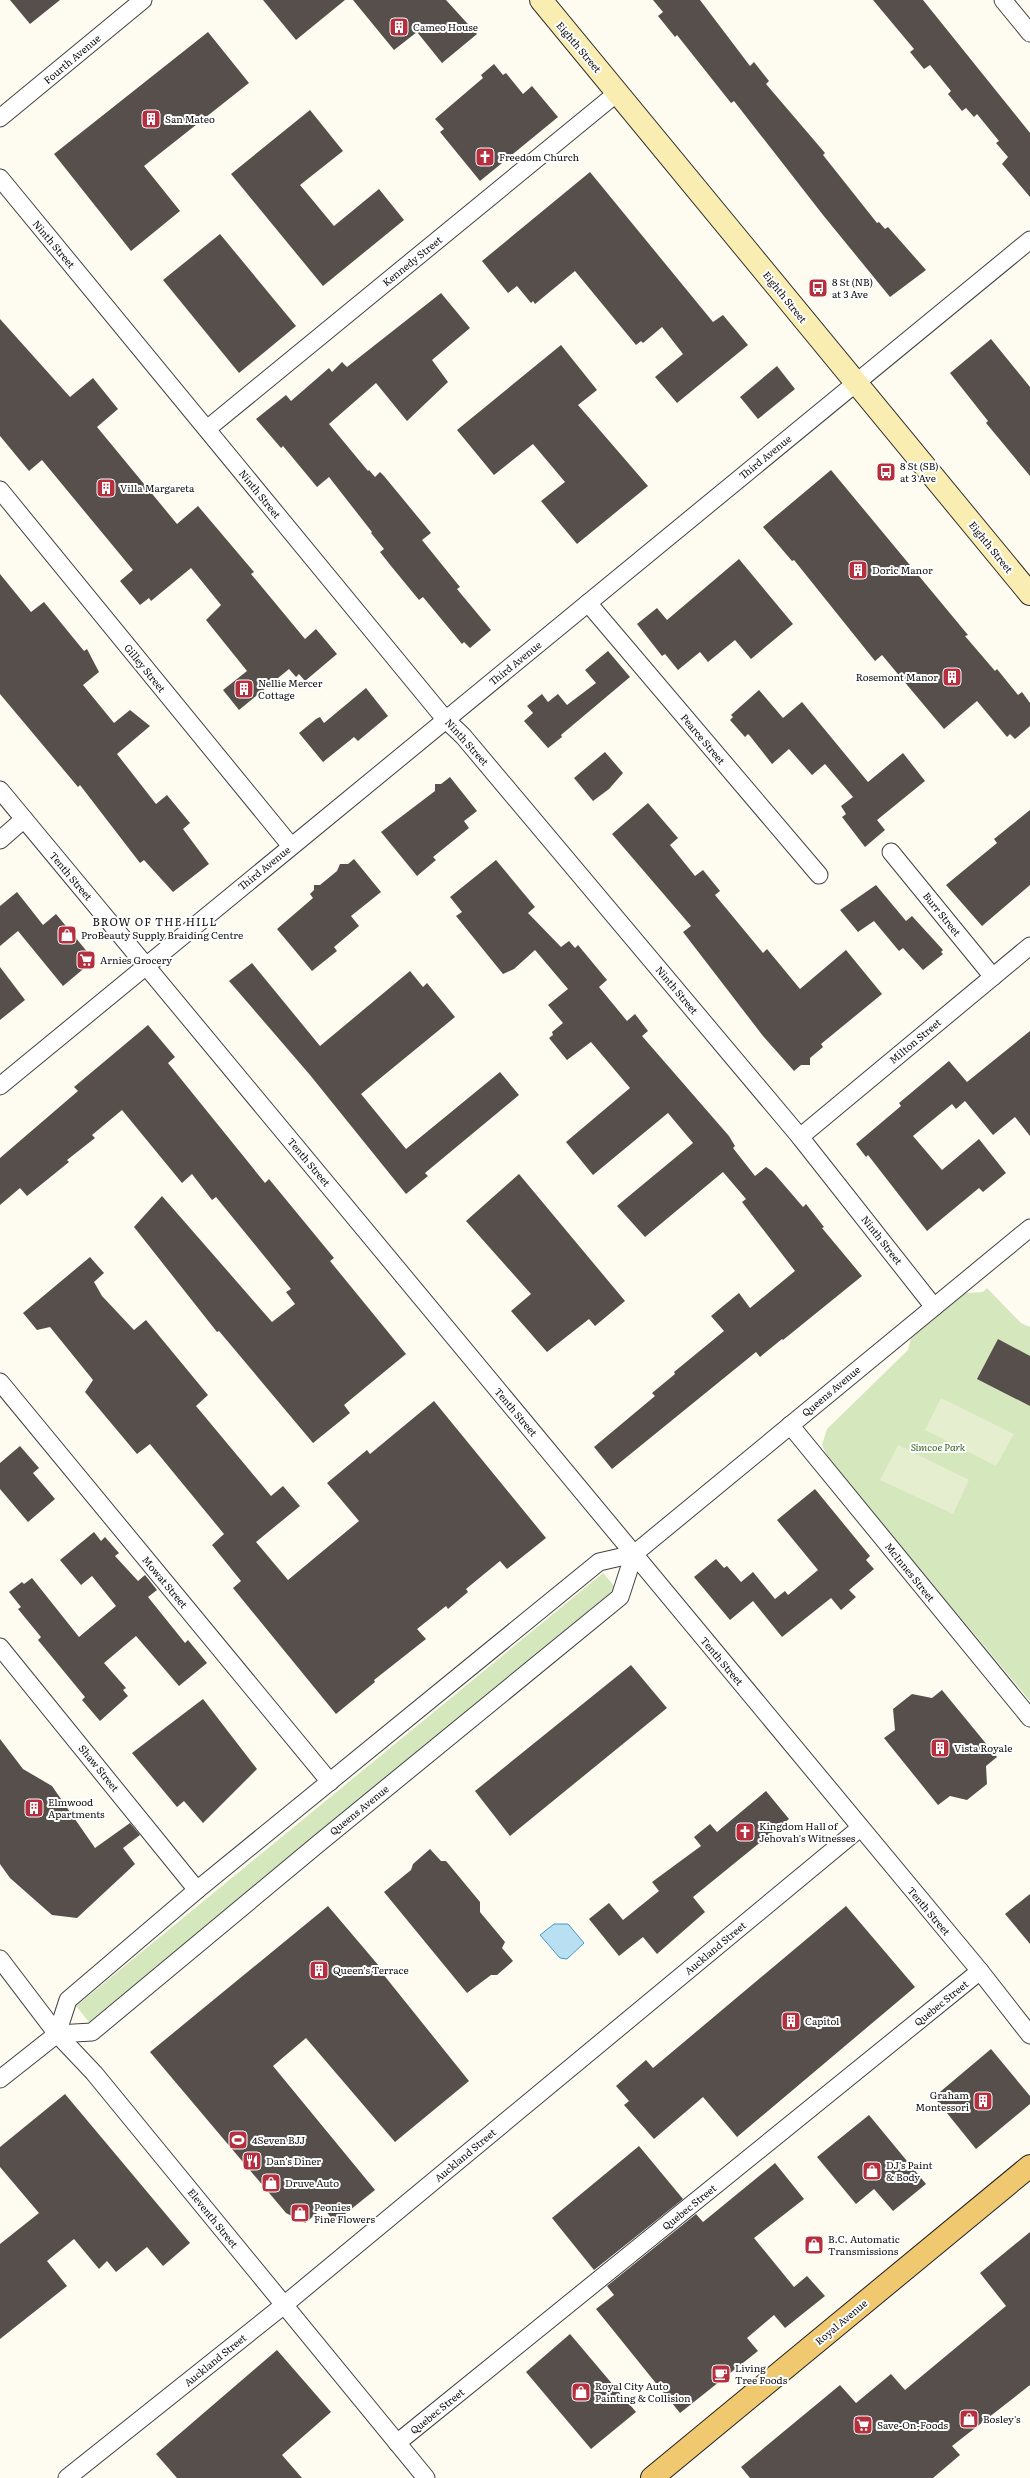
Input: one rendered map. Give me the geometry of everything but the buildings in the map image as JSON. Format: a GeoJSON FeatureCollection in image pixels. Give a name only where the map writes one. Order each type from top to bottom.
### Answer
{"type":"FeatureCollection","features":[{"type":"Feature","properties":{"kind":"main road","name":"Royal Avenue"},"geometry":{"type":"LineString","coordinates":[[652,2478],[1030,2166]]}},
{"type":"Feature","properties":{"kind":"street","name":"Fourth Avenue"},"geometry":{"type":"LineString","coordinates":[[0,118],[143,0]]}},
{"type":"Feature","properties":{"kind":"street","name":"Eighth Street"},"geometry":{"type":"LineString","coordinates":[[540,0],[1030,594]]}},
{"type":"Feature","properties":{"kind":"street"},"geometry":{"type":"LineString","coordinates":[[1003,0],[1030,33]]}},
{"type":"Feature","properties":{"kind":"street","name":"Kennedy Street"},"geometry":{"type":"LineString","coordinates":[[207,429],[617,93]]}},
{"type":"Feature","properties":{"kind":"street","name":"Ninth Street"},"geometry":{"type":"LineString","coordinates":[[0,178],[445,719],[463,736],[800,1137],[934,1307]]}},
{"type":"Feature","properties":{"kind":"street","name":"Third Avenue"},"geometry":{"type":"LineString","coordinates":[[0,1086],[1030,240]]}},
{"type":"Feature","properties":{"kind":"street","name":"Gilley Street"},"geometry":{"type":"LineString","coordinates":[[0,490],[291,846]]}},
{"type":"Feature","properties":{"kind":"street","name":"Pearce Street"},"geometry":{"type":"LineString","coordinates":[[588,603],[819,875]]}},
{"type":"Feature","properties":{"kind":"street","name":"Tenth Street"},"geometry":{"type":"LineString","coordinates":[[0,790],[980,1971],[1030,2035]]}},
{"type":"Feature","properties":{"kind":"street"},"geometry":{"type":"LineString","coordinates":[[0,840],[24,819]]}},
{"type":"Feature","properties":{"kind":"street","name":"Burr Street"},"geometry":{"type":"LineString","coordinates":[[891,852],[992,977]]}},
{"type":"Feature","properties":{"kind":"street","name":"Milton Street"},"geometry":{"type":"LineString","coordinates":[[800,1137],[1030,946]]}},
{"type":"Feature","properties":{"kind":"street","name":"Queens Avenue"},"geometry":{"type":"LineString","coordinates":[[634,1554],[620,1597],[324,1839],[92,2032],[57,2034],[68,2000],[197,1890],[599,1562],[634,1554],[1030,1228]]}},
{"type":"Feature","properties":{"kind":"street","name":"Mowat Street"},"geometry":{"type":"LineString","coordinates":[[0,1382],[330,1782]]}},
{"type":"Feature","properties":{"kind":"street","name":"McInnes Street"},"geometry":{"type":"LineString","coordinates":[[790,1426],[1030,1718]]}},
{"type":"Feature","properties":{"kind":"street","name":"Shaw Street"},"geometry":{"type":"LineString","coordinates":[[0,1646],[197,1890]]}},
{"type":"Feature","properties":{"kind":"street","name":"Auckland Street"},"geometry":{"type":"LineString","coordinates":[[67,2478],[284,2305],[860,1828]]}},
{"type":"Feature","properties":{"kind":"street","name":"Eleventh Street"},"geometry":{"type":"LineString","coordinates":[[0,1959],[30,1996],[57,2034],[94,2073],[426,2478]]}},
{"type":"Feature","properties":{"kind":"street","name":"Quebec Street"},"geometry":{"type":"LineString","coordinates":[[397,2443],[980,1971]]}},
{"type":"Feature","properties":{"kind":"street"},"geometry":{"type":"LineString","coordinates":[[0,2079],[57,2034]]}},
{"type":"Feature","properties":{"kind":"green space","name":"Simcoe Park"},"geometry":{"type":"Polygon","coordinates":[[[987,1288],[1021,1323],[1030,1327],[1030,1701],[830,1461],[822,1445],[827,1429],[908,1350],[911,1338],[965,1293],[983,1292],[987,1288]]]}},
{"type":"Feature","properties":{"kind":"green space"},"geometry":{"type":"Polygon","coordinates":[[[941,1398],[1014,1434],[996,1466],[925,1430],[941,1398]]]}},
{"type":"Feature","properties":{"kind":"green space"},"geometry":{"type":"Polygon","coordinates":[[[898,1445],[969,1480],[953,1514],[880,1480],[898,1445]]]}},
{"type":"Feature","properties":{"kind":"green space"},"geometry":{"type":"Polygon","coordinates":[[[603,1573],[616,1588],[89,2022],[76,2006],[603,1573]]]}},
{"type":"Feature","properties":{"kind":"water"},"geometry":{"type":"Polygon","coordinates":[[[554,1924],[568,1924],[584,1943],[567,1959],[560,1958],[540,1935],[554,1924]]]}},
{"type":"Feature","properties":{"kind":"place","name":"Cameo House"},"geometry":{"type":"Point","coordinates":[399,27]}},
{"type":"Feature","properties":{"kind":"place","name":"San Mateo"},"geometry":{"type":"Point","coordinates":[151,119]}},
{"type":"Feature","properties":{"kind":"place","name":"Freedom Church"},"geometry":{"type":"Point","coordinates":[485,157]}},
{"type":"Feature","properties":{"kind":"place","name":"8 St (NB) at 3 Ave"},"geometry":{"type":"Point","coordinates":[818,288]}},
{"type":"Feature","properties":{"kind":"place","name":"8 St (SB) at 3 Ave"},"geometry":{"type":"Point","coordinates":[886,472]}},
{"type":"Feature","properties":{"kind":"place","name":"Villa Margareta"},"geometry":{"type":"Point","coordinates":[106,488]}},
{"type":"Feature","properties":{"kind":"place","name":"Doric Manor"},"geometry":{"type":"Point","coordinates":[858,570]}},
{"type":"Feature","properties":{"kind":"place","name":"Rosemont Manor"},"geometry":{"type":"Point","coordinates":[952,677]}},
{"type":"Feature","properties":{"kind":"place","name":"Nellie Mercer Cottage"},"geometry":{"type":"Point","coordinates":[244,689]}},
{"type":"Feature","properties":{"kind":"place","name":"ProBeauty Supply Braiding Centre"},"geometry":{"type":"Point","coordinates":[67,935]}},
{"type":"Feature","properties":{"kind":"place","name":"Arnies Grocery"},"geometry":{"type":"Point","coordinates":[86,960]}},
{"type":"Feature","properties":{"kind":"place","name":"Vista Royale"},"geometry":{"type":"Point","coordinates":[940,1748]}},
{"type":"Feature","properties":{"kind":"place","name":"Elmwood Apartments"},"geometry":{"type":"Point","coordinates":[34,1808]}},
{"type":"Feature","properties":{"kind":"place","name":"Kingdom Hall of Jehovah's Witnesses"},"geometry":{"type":"Point","coordinates":[745,1832]}},
{"type":"Feature","properties":{"kind":"place","name":"Queen's Terrace"},"geometry":{"type":"Point","coordinates":[319,1970]}},
{"type":"Feature","properties":{"kind":"place","name":"Capitol"},"geometry":{"type":"Point","coordinates":[791,2021]}},
{"type":"Feature","properties":{"kind":"place","name":"Graham Montessori"},"geometry":{"type":"Point","coordinates":[983,2101]}},
{"type":"Feature","properties":{"kind":"place","name":"4Seven BJJ"},"geometry":{"type":"Point","coordinates":[238,2140]}},
{"type":"Feature","properties":{"kind":"place","name":"Dan's Diner"},"geometry":{"type":"Point","coordinates":[252,2161]}},
{"type":"Feature","properties":{"kind":"place","name":"DJ's Paint & Body"},"geometry":{"type":"Point","coordinates":[872,2171]}},
{"type":"Feature","properties":{"kind":"place","name":"Druve Auto"},"geometry":{"type":"Point","coordinates":[271,2183]}},
{"type":"Feature","properties":{"kind":"place","name":"Peonies Fine Flowers"},"geometry":{"type":"Point","coordinates":[300,2213]}},
{"type":"Feature","properties":{"kind":"place","name":"B.C. Automatic Transmissions"},"geometry":{"type":"Point","coordinates":[814,2245]}},
{"type":"Feature","properties":{"kind":"place","name":"Living Tree Foods"},"geometry":{"type":"Point","coordinates":[721,2374]}},
{"type":"Feature","properties":{"kind":"place","name":"Royal City Auto Painting & Collision"},"geometry":{"type":"Point","coordinates":[581,2392]}},
{"type":"Feature","properties":{"kind":"place","name":"Bosley's"},"geometry":{"type":"Point","coordinates":[969,2419]}},
{"type":"Feature","properties":{"kind":"place","name":"Save-On-Foods"},"geometry":{"type":"Point","coordinates":[863,2425]}},
{"type":"Feature","properties":{"kind":"district","name":"BROW OF THE HILL"},"geometry":{"type":"Point","coordinates":[155,922]}}]}
